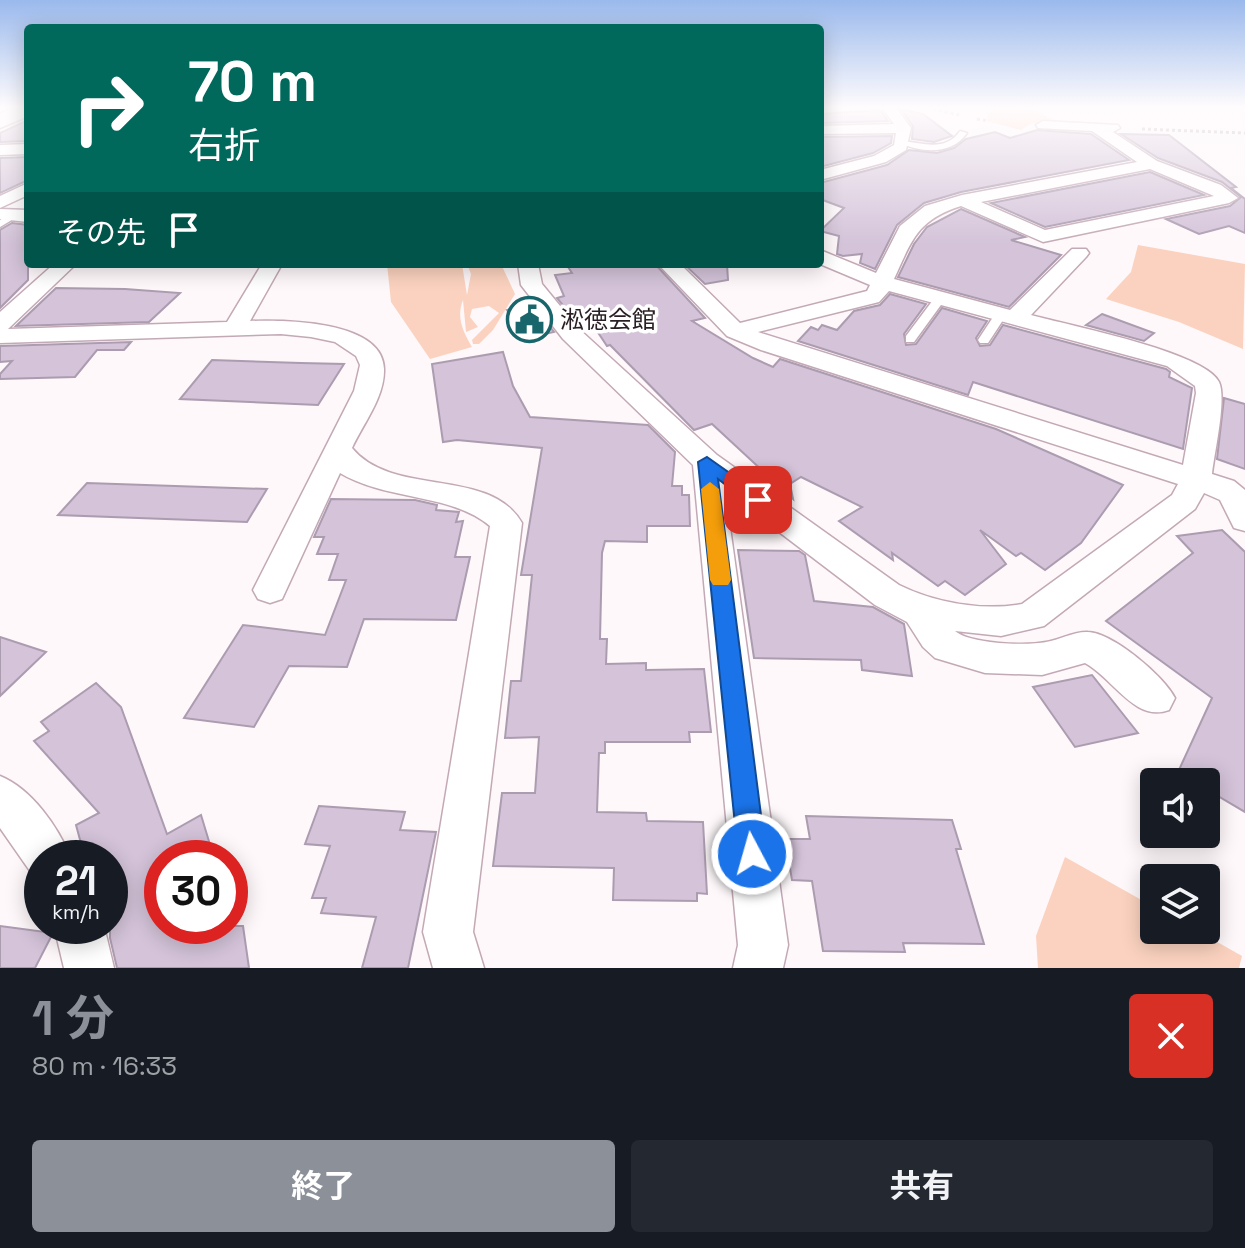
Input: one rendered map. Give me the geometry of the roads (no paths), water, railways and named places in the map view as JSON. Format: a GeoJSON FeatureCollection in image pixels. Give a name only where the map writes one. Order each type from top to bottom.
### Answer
{"type":"FeatureCollection","features":[{"type":"Feature","properties":{"kind":"street"},"geometry":{"type":"LineString","coordinates":[[824,174],[890,154]]}},
{"type":"Feature","properties":{"kind":"street"},"geometry":{"type":"LineString","coordinates":[[962,200],[1043,236],[1229,198],[1215,189],[1151,164],[1138,154]]}},
{"type":"Feature","properties":{"kind":"street"},"geometry":{"type":"LineString","coordinates":[[735,331],[871,297],[912,223],[931,210],[962,200],[1151,164]]}},
{"type":"Feature","properties":{"kind":"street"},"geometry":{"type":"LineString","coordinates":[[0,203],[24,190]]}},
{"type":"Feature","properties":{"kind":"street"},"geometry":{"type":"LineString","coordinates":[[1008,316],[1079,253]]}},
{"type":"Feature","properties":{"kind":"street"},"geometry":{"type":"LineString","coordinates":[[529,268],[532,285],[571,334],[707,462],[887,595],[920,612],[1001,622],[1031,616],[1184,502],[1196,479],[1209,393],[1207,383],[1176,361],[881,282],[824,258]]}},
{"type":"Feature","properties":{"kind":"street"},"geometry":{"type":"LineString","coordinates":[[0,324],[62,268]]}},
{"type":"Feature","properties":{"kind":"street"},"geometry":{"type":"LineString","coordinates":[[235,327],[270,268]]}},
{"type":"Feature","properties":{"kind":"street"},"geometry":{"type":"LineString","coordinates":[[672,268],[735,331],[769,345],[1196,479],[1232,494],[1245,520]]}},
{"type":"Feature","properties":{"kind":"street"},"geometry":{"type":"LineString","coordinates":[[0,336],[235,327],[314,331],[356,342],[368,350],[372,365],[370,382],[270,590]]}},
{"type":"Feature","properties":{"kind":"street"},"geometry":{"type":"LineString","coordinates":[[337,449],[353,470],[480,505],[497,512],[506,523],[448,932],[459,968]]}},
{"type":"Feature","properties":{"kind":"street"},"geometry":{"type":"LineString","coordinates":[[707,462],[763,945],[758,968]]}},
{"type":"Feature","properties":{"kind":"street"},"geometry":{"type":"LineString","coordinates":[[920,612],[936,636],[948,647],[985,657],[1042,659],[1088,647],[1110,658],[1155,698]]}},
{"type":"Feature","properties":{"kind":"street"},"geometry":{"type":"LineString","coordinates":[[0,797],[35,840]]}},
{"type":"Feature","properties":{"kind":"street"},"geometry":{"type":"LineString","coordinates":[[83,944],[89,968]]}},
{"type":"Feature","properties":{"kind":"lane"},"geometry":{"type":"LineString","coordinates":[[910,339],[940,298]]}},
{"type":"Feature","properties":{"kind":"lane"},"geometry":{"type":"LineString","coordinates":[[984,340],[1008,316]]}},
{"type":"Feature","properties":{"kind":"place","name":"淞徳会館"},"geometry":{"type":"Point","coordinates":[529,320]}}]}
